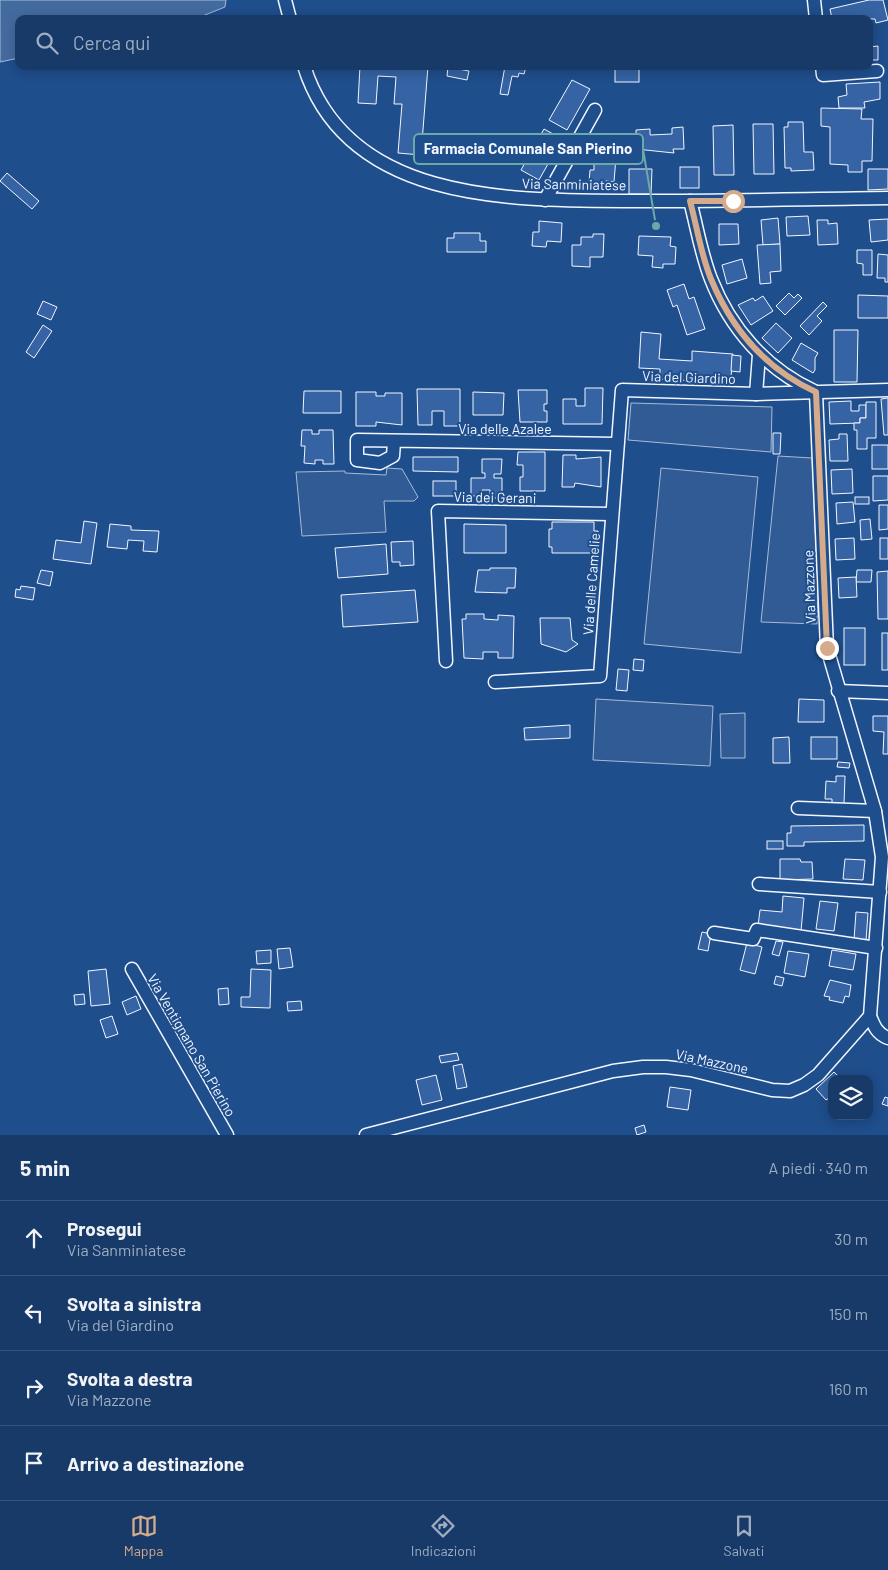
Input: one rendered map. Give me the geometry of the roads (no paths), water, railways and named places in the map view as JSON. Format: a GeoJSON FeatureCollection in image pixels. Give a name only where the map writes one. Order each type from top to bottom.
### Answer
{"type":"FeatureCollection","features":[{"type":"Feature","properties":{"kind":"street"},"geometry":{"type":"LineString","coordinates":[[285,0],[289,15]]}},
{"type":"Feature","properties":{"kind":"street"},"geometry":{"type":"LineString","coordinates":[[814,0],[816,15]]}},
{"type":"Feature","properties":{"kind":"street","name":"Via Sanminiatese"},"geometry":{"type":"LineString","coordinates":[[306,70],[320,104],[341,131],[359,148],[394,168],[444,187],[493,196],[545,200],[690,201],[888,198]]}},
{"type":"Feature","properties":{"kind":"street"},"geometry":{"type":"LineString","coordinates":[[822,70],[823,75],[877,71]]}},
{"type":"Feature","properties":{"kind":"street"},"geometry":{"type":"LineString","coordinates":[[545,200],[595,110]]}},
{"type":"Feature","properties":{"kind":"street","name":"Via del Giardino"},"geometry":{"type":"LineString","coordinates":[[690,201],[711,279],[724,304],[759,355],[788,378],[816,392]]}},
{"type":"Feature","properties":{"kind":"street"},"geometry":{"type":"LineString","coordinates":[[756,394],[759,355]]}},
{"type":"Feature","properties":{"kind":"street","name":"Via del Giardino"},"geometry":{"type":"LineString","coordinates":[[622,390],[756,394],[888,390]]}},
{"type":"Feature","properties":{"kind":"street","name":"Via delle Camelie"},"geometry":{"type":"LineString","coordinates":[[495,682],[600,676],[616,444],[622,390]]}},
{"type":"Feature","properties":{"kind":"street","name":"Via Mazzone"},"geometry":{"type":"LineString","coordinates":[[366,1135],[613,1071],[643,1066],[691,1070],[772,1090],[790,1091],[804,1085],[818,1075],[870,1016],[882,857],[875,811],[838,691],[827,648],[816,392]]}},
{"type":"Feature","properties":{"kind":"street","name":"Via delle Azalee"},"geometry":{"type":"LineString","coordinates":[[394,442],[616,444]]}},
{"type":"Feature","properties":{"kind":"street","name":"Via dei Gerani"},"geometry":{"type":"LineString","coordinates":[[446,661],[438,511],[611,514]]}},
{"type":"Feature","properties":{"kind":"street"},"geometry":{"type":"LineString","coordinates":[[838,691],[888,693]]}},
{"type":"Feature","properties":{"kind":"street"},"geometry":{"type":"LineString","coordinates":[[798,808],[875,811]]}},
{"type":"Feature","properties":{"kind":"street"},"geometry":{"type":"LineString","coordinates":[[759,884],[880,892]]}},
{"type":"Feature","properties":{"kind":"street"},"geometry":{"type":"LineString","coordinates":[[714,933],[753,940],[757,930],[876,948]]}},
{"type":"Feature","properties":{"kind":"street","name":"Via Ventignano San Pierino"},"geometry":{"type":"LineString","coordinates":[[132,969],[226,1135]]}},
{"type":"Feature","properties":{"kind":"street"},"geometry":{"type":"LineString","coordinates":[[870,1016],[881,1036],[888,1038]]}},
{"type":"Feature","properties":{"kind":"place","name":"Farmacia Comunale San Pierino"},"geometry":{"type":"Point","coordinates":[656,226]}}]}
